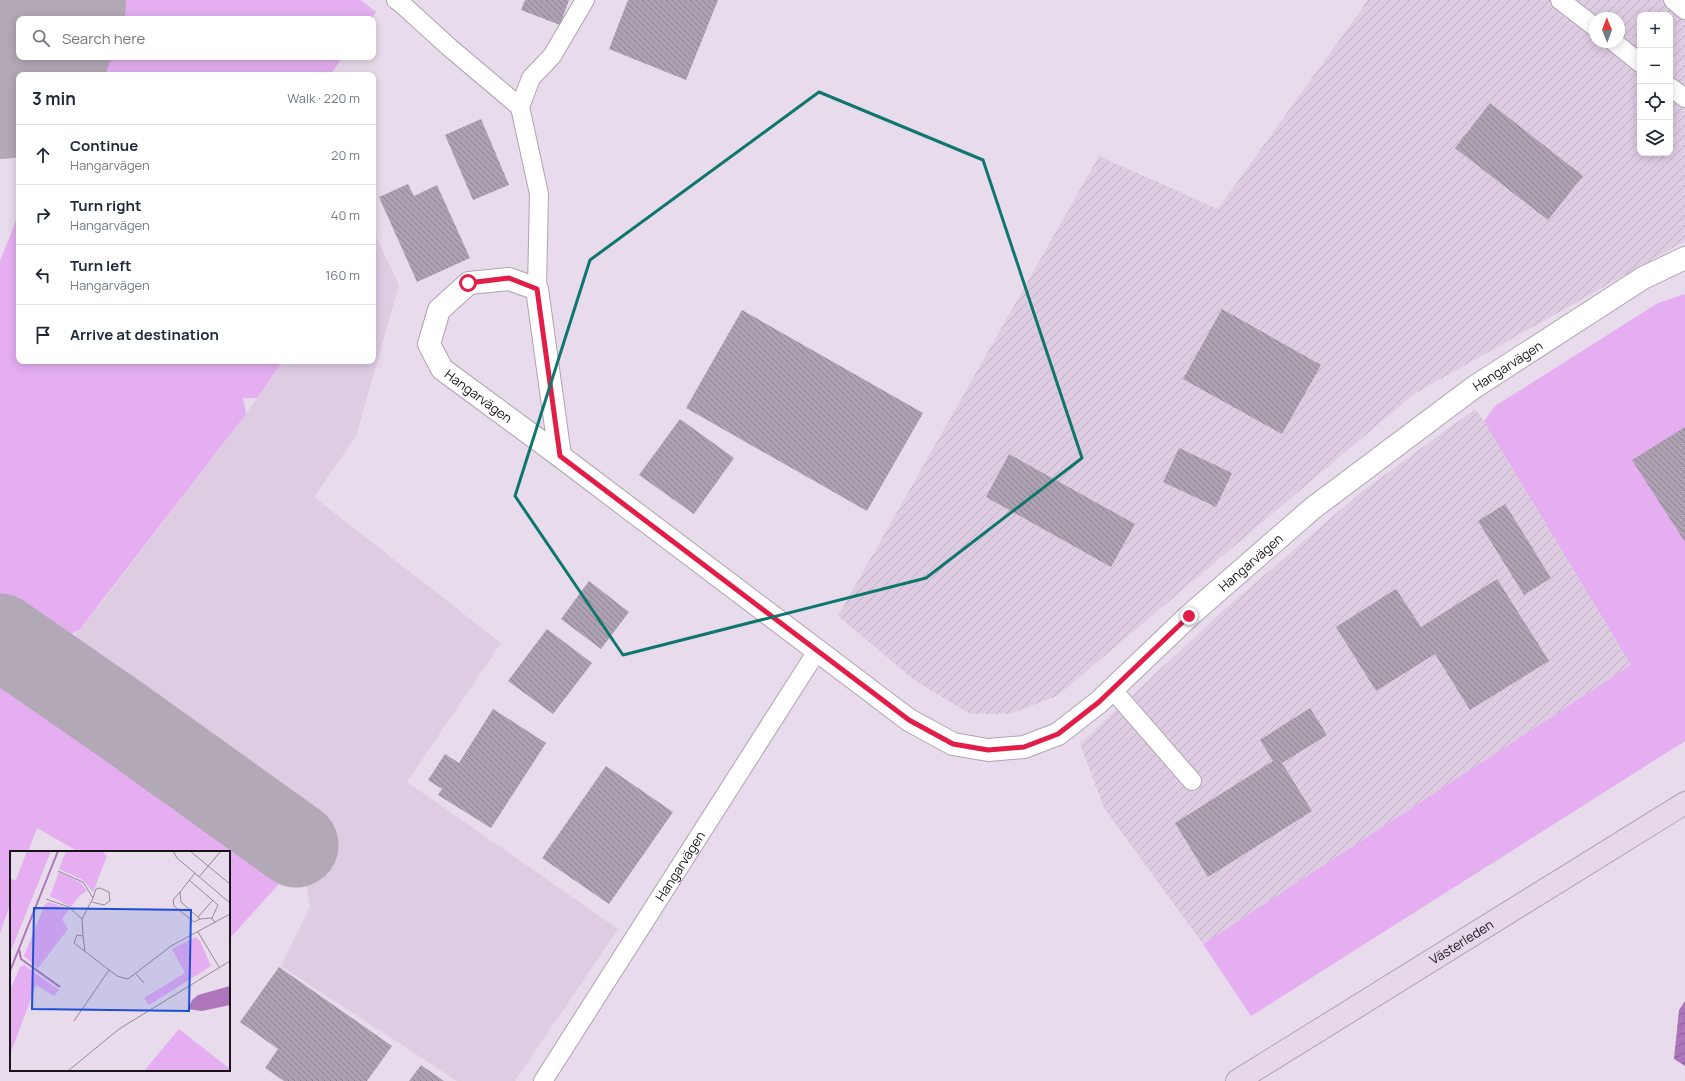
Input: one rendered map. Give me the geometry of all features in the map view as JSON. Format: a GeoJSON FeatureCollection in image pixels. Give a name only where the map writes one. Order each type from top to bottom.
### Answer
{"type":"FeatureCollection","features":[{"type":"Feature","properties":{"kind":"street","name":"Hangarvägen"},"geometry":{"type":"LineString","coordinates":[[537,289],[509,278],[468,283],[439,310],[429,344],[442,370],[560,456],[909,720],[953,744],[988,750],[1024,747],[1058,734],[1099,702],[1189,616],[1313,508],[1473,388],[1643,278],[1685,258]]}},
{"type":"Feature","properties":{"kind":"street"},"geometry":{"type":"LineString","coordinates":[[537,289],[560,456]]}},
{"type":"Feature","properties":{"kind":"street","name":"Västerleden"},"geometry":{"type":"LineString","coordinates":[[1237,1081],[1685,803]]}},
{"type":"Feature","properties":{"kind":"lane"},"geometry":{"type":"LineString","coordinates":[[396,0],[520,107]]}},
{"type":"Feature","properties":{"kind":"lane"},"geometry":{"type":"LineString","coordinates":[[537,289],[539,194],[520,107],[531,78],[552,56],[585,0]]}},
{"type":"Feature","properties":{"kind":"lane"},"geometry":{"type":"LineString","coordinates":[[1560,0],[1589,22]]}},
{"type":"Feature","properties":{"kind":"lane"},"geometry":{"type":"LineString","coordinates":[[1673,0],[1685,10]]}},
{"type":"Feature","properties":{"kind":"lane"},"geometry":{"type":"LineString","coordinates":[[1621,48],[1637,61]]}},
{"type":"Feature","properties":{"kind":"lane"},"geometry":{"type":"LineString","coordinates":[[1673,89],[1685,98]]}},
{"type":"Feature","properties":{"kind":"lane","name":"Hangarvägen"},"geometry":{"type":"LineString","coordinates":[[543,1081],[816,651]]}},
{"type":"Feature","properties":{"kind":"lane"},"geometry":{"type":"LineString","coordinates":[[1112,689],[1192,781]]}},
{"type":"Feature","properties":{"kind":"highlighted area"},"geometry":{"type":"Polygon","coordinates":[[[819,92],[983,160],[1082,458],[926,578],[623,655],[515,496],[590,260],[819,92]]]}},
{"type":"Feature","properties":{"kind":"shaded area"},"geometry":{"type":"Polygon","coordinates":[[[104,0],[361,0],[376,12],[373,16],[97,16],[104,0]]]}},
{"type":"Feature","properties":{"kind":"shaded area"},"geometry":{"type":"Polygon","coordinates":[[[1368,0],[1685,0],[1685,241],[1414,394],[1057,696],[1009,714],[970,714],[914,680],[838,616],[1099,156],[1218,209],[1368,0]]]}},
{"type":"Feature","properties":{"kind":"shaded area"},"geometry":{"type":"Polygon","coordinates":[[[80,60],[341,60],[332,72],[75,72],[80,60]]]}},
{"type":"Feature","properties":{"kind":"shaded area"},"geometry":{"type":"Polygon","coordinates":[[[16,221],[16,364],[281,364],[257,398],[243,398],[246,414],[80,629],[65,638],[58,640],[54,640],[43,635],[0,604],[0,261],[16,221]]]}},
{"type":"Feature","properties":{"kind":"shaded area"},"geometry":{"type":"Polygon","coordinates":[[[376,237],[399,285],[356,436],[314,497],[501,643],[407,782],[618,929],[515,1081],[457,1081],[281,966],[310,907],[307,887],[302,880],[46,697],[74,656],[76,633],[99,606],[246,414],[281,364],[376,364],[376,237]]]}},
{"type":"Feature","properties":{"kind":"shaded area"},"geometry":{"type":"Polygon","coordinates":[[[1685,294],[1685,741],[1251,1016],[1203,944],[1631,665],[1484,421],[1495,406],[1658,303],[1685,294]]]}},
{"type":"Feature","properties":{"kind":"shaded area"},"geometry":{"type":"Polygon","coordinates":[[[1475,409],[1484,421],[1631,665],[1203,944],[1104,808],[1080,744],[1226,608],[1360,493],[1475,409]]]}},
{"type":"Feature","properties":{"kind":"shaded area"},"geometry":{"type":"Polygon","coordinates":[[[0,671],[289,873],[230,938],[230,851],[77,851],[37,828],[28,851],[10,851],[10,905],[0,933],[0,671]]]}},
{"type":"Feature","properties":{"kind":"water"},"geometry":{"type":"Polygon","coordinates":[[[1685,1001],[1685,1066],[1674,1059],[1679,1010],[1685,1001]]]}},
{"type":"Feature","properties":{"kind":"building"},"geometry":{"type":"Polygon","coordinates":[[[525,0],[569,0],[560,25],[521,10],[525,0]]]}},
{"type":"Feature","properties":{"kind":"building"},"geometry":{"type":"Polygon","coordinates":[[[628,0],[718,0],[686,80],[609,49],[628,0]]]}},
{"type":"Feature","properties":{"kind":"building"},"geometry":{"type":"Polygon","coordinates":[[[1490,103],[1583,176],[1548,220],[1455,148],[1490,103]]]}},
{"type":"Feature","properties":{"kind":"building"},"geometry":{"type":"Polygon","coordinates":[[[481,119],[509,185],[473,200],[445,135],[481,119]]]}},
{"type":"Feature","properties":{"kind":"building"},"geometry":{"type":"Polygon","coordinates":[[[408,184],[414,196],[437,185],[470,258],[417,282],[379,197],[408,184]]]}},
{"type":"Feature","properties":{"kind":"building"},"geometry":{"type":"Polygon","coordinates":[[[1222,309],[1321,365],[1282,434],[1183,379],[1222,309]]]}},
{"type":"Feature","properties":{"kind":"building"},"geometry":{"type":"Polygon","coordinates":[[[742,310],[923,413],[867,511],[686,408],[742,310]]]}},
{"type":"Feature","properties":{"kind":"building"},"geometry":{"type":"Polygon","coordinates":[[[680,419],[734,458],[694,514],[639,475],[680,419]]]}},
{"type":"Feature","properties":{"kind":"building"},"geometry":{"type":"Polygon","coordinates":[[[1685,427],[1685,542],[1632,460],[1685,427]]]}},
{"type":"Feature","properties":{"kind":"building"},"geometry":{"type":"Polygon","coordinates":[[[1179,448],[1232,473],[1216,507],[1163,482],[1179,448]]]}},
{"type":"Feature","properties":{"kind":"building"},"geometry":{"type":"Polygon","coordinates":[[[1009,454],[1135,524],[1111,567],[986,497],[1009,454]]]}},
{"type":"Feature","properties":{"kind":"building"},"geometry":{"type":"Polygon","coordinates":[[[1505,504],[1551,578],[1524,595],[1478,521],[1505,504]]]}},
{"type":"Feature","properties":{"kind":"building"},"geometry":{"type":"Polygon","coordinates":[[[1497,579],[1549,661],[1470,710],[1435,654],[1376,691],[1336,627],[1396,589],[1421,627],[1497,579]]]}},
{"type":"Feature","properties":{"kind":"building"},"geometry":{"type":"Polygon","coordinates":[[[589,581],[629,612],[601,649],[561,619],[589,581]]]}},
{"type":"Feature","properties":{"kind":"building"},"geometry":{"type":"Polygon","coordinates":[[[547,629],[592,663],[553,714],[508,681],[547,629]]]}},
{"type":"Feature","properties":{"kind":"building"},"geometry":{"type":"Polygon","coordinates":[[[1310,708],[1327,735],[1282,763],[1312,811],[1208,877],[1175,823],[1273,761],[1260,740],[1310,708]]]}},
{"type":"Feature","properties":{"kind":"building"},"geometry":{"type":"Polygon","coordinates":[[[493,709],[546,743],[491,828],[438,795],[442,789],[428,780],[445,754],[459,763],[493,709]]]}},
{"type":"Feature","properties":{"kind":"building"},"geometry":{"type":"Polygon","coordinates":[[[606,766],[673,812],[609,904],[542,858],[606,766]]]}},
{"type":"Feature","properties":{"kind":"building"},"geometry":{"type":"Polygon","coordinates":[[[279,967],[392,1046],[367,1081],[284,1081],[265,1068],[278,1049],[240,1022],[279,967]]]}},
{"type":"Feature","properties":{"kind":"building"},"geometry":{"type":"Polygon","coordinates":[[[421,1065],[444,1081],[409,1081],[421,1065]]]}},
{"type":"Feature","properties":{"kind":"taxiway"},"geometry":{"type":"LineString","coordinates":[[0,636],[120,719],[296,845]]}},
{"type":"Feature","properties":{"kind":"runway"},"geometry":{"type":"LineString","coordinates":[[0,53],[20,0]]}},
{"type":"Feature","properties":{"kind":"route"},"geometry":{"type":"LineString","coordinates":[[468,283],[509,278],[537,289],[560,456],[909,720],[953,744],[988,750],[1024,747],[1058,734],[1099,702],[1189,616]]}}]}
